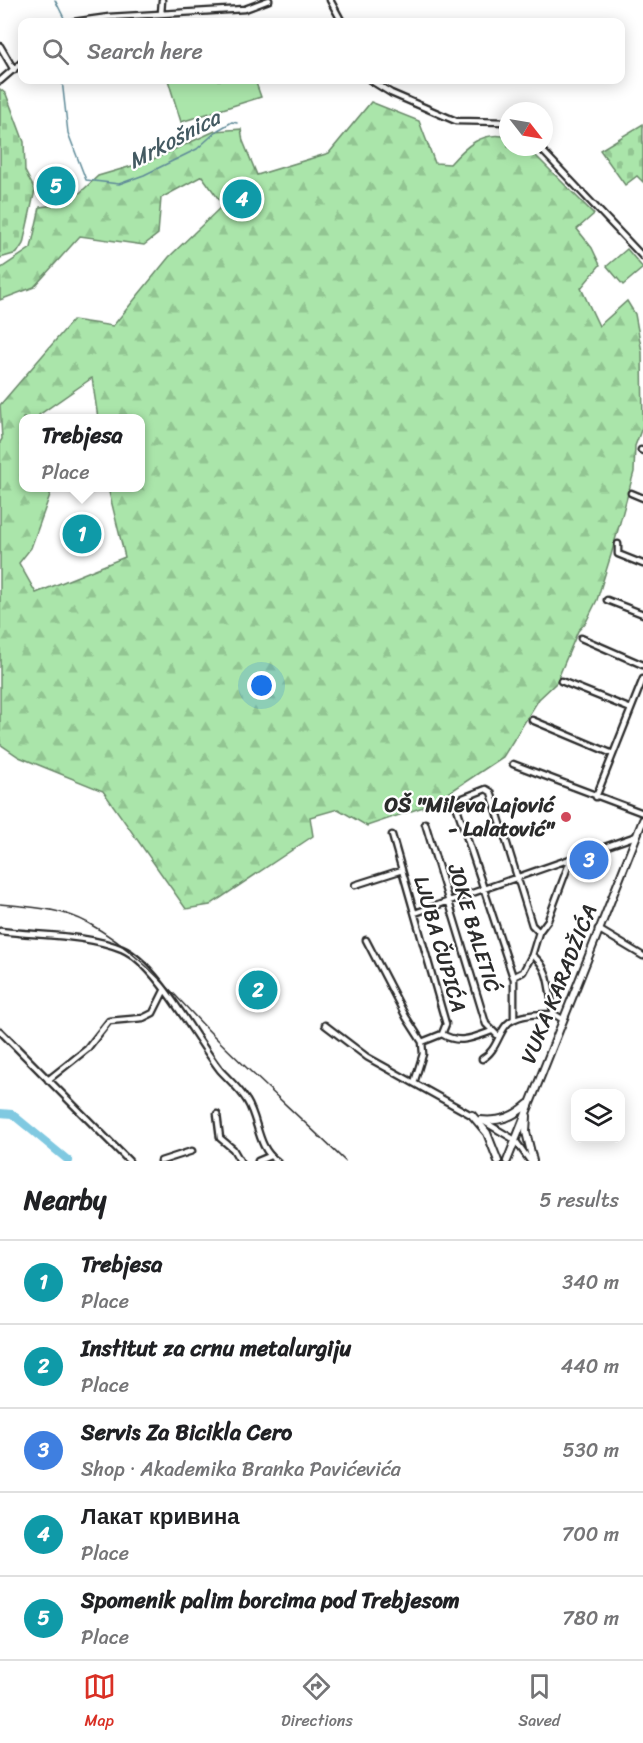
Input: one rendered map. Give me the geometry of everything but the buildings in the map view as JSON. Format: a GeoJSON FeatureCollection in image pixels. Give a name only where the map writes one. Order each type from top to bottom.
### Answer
{"type":"FeatureCollection","features":[{"type":"Feature","properties":{"kind":"street"},"geometry":{"type":"LineString","coordinates":[[161,14],[162,0]]}},
{"type":"Feature","properties":{"kind":"street"},"geometry":{"type":"LineString","coordinates":[[117,18],[245,9],[269,0]]}},
{"type":"Feature","properties":{"kind":"street"},"geometry":{"type":"LineString","coordinates":[[330,0],[340,18]]}},
{"type":"Feature","properties":{"kind":"street"},"geometry":{"type":"LineString","coordinates":[[0,46],[14,70]]}},
{"type":"Feature","properties":{"kind":"street"},"geometry":{"type":"LineString","coordinates":[[0,81],[18,66]]}},
{"type":"Feature","properties":{"kind":"street"},"geometry":{"type":"LineString","coordinates":[[376,84],[391,93],[456,121],[499,123]]}},
{"type":"Feature","properties":{"kind":"street"},"geometry":{"type":"LineString","coordinates":[[548,156],[643,257]]}},
{"type":"Feature","properties":{"kind":"street"},"geometry":{"type":"LineString","coordinates":[[631,493],[643,498]]}},
{"type":"Feature","properties":{"kind":"street"},"geometry":{"type":"LineString","coordinates":[[618,544],[618,554],[643,564]]}},
{"type":"Feature","properties":{"kind":"street"},"geometry":{"type":"LineString","coordinates":[[607,600],[643,614]]}},
{"type":"Feature","properties":{"kind":"street"},"geometry":{"type":"LineString","coordinates":[[581,639],[643,665]]}},
{"type":"Feature","properties":{"kind":"street"},"geometry":{"type":"LineString","coordinates":[[596,797],[643,679]]}},
{"type":"Feature","properties":{"kind":"street"},"geometry":{"type":"LineString","coordinates":[[561,681],[631,709]]}},
{"type":"Feature","properties":{"kind":"street"},"geometry":{"type":"LineString","coordinates":[[532,720],[613,754]]}},
{"type":"Feature","properties":{"kind":"street"},"geometry":{"type":"LineString","coordinates":[[513,764],[643,813]]}},
{"type":"Feature","properties":{"kind":"street"},"geometry":{"type":"LineString","coordinates":[[482,1059],[494,1050],[499,1037],[514,1019],[514,978],[456,805],[463,798],[486,789],[491,792],[532,925],[539,932]]}},
{"type":"Feature","properties":{"kind":"street","name":"VUKA KARADŽIĆA"},"geometry":{"type":"LineString","coordinates":[[507,1161],[598,929],[640,835],[643,820]]}},
{"type":"Feature","properties":{"kind":"street","name":"JOKE BALETIĆ"},"geometry":{"type":"LineString","coordinates":[[425,823],[486,1024],[499,1037]]}},
{"type":"Feature","properties":{"kind":"street","name":"LJUBA ČUPIĆA"},"geometry":{"type":"LineString","coordinates":[[392,835],[446,1024],[442,1034],[422,1042]]}},
{"type":"Feature","properties":{"kind":"street"},"geometry":{"type":"LineString","coordinates":[[415,913],[485,891],[640,835]]}},
{"type":"Feature","properties":{"kind":"street"},"geometry":{"type":"LineString","coordinates":[[514,978],[524,972],[539,932],[548,920],[570,860]]}},
{"type":"Feature","properties":{"kind":"street"},"geometry":{"type":"LineString","coordinates":[[355,885],[402,870]]}},
{"type":"Feature","properties":{"kind":"street"},"geometry":{"type":"LineString","coordinates":[[598,929],[643,956]]}},
{"type":"Feature","properties":{"kind":"street"},"geometry":{"type":"LineString","coordinates":[[0,931],[90,940],[122,949],[145,966],[220,1069],[248,1102],[270,1156],[277,1161]]}},
{"type":"Feature","properties":{"kind":"street"},"geometry":{"type":"LineString","coordinates":[[366,940],[406,1017],[422,1042],[423,1054],[414,1083]]}},
{"type":"Feature","properties":{"kind":"street"},"geometry":{"type":"LineString","coordinates":[[532,955],[543,967],[552,993],[554,1014]]}},
{"type":"Feature","properties":{"kind":"street"},"geometry":{"type":"LineString","coordinates":[[48,1080],[81,1054],[109,1021],[143,1018],[153,1013],[164,991]]}},
{"type":"Feature","properties":{"kind":"street"},"geometry":{"type":"LineString","coordinates":[[514,1019],[554,1014],[562,1019]]}},
{"type":"Feature","properties":{"kind":"street"},"geometry":{"type":"LineString","coordinates":[[325,1025],[367,1057],[516,1140],[532,1161]]}},
{"type":"Feature","properties":{"kind":"street"},"geometry":{"type":"LineString","coordinates":[[0,1031],[129,1161]]}},
{"type":"Feature","properties":{"kind":"street"},"geometry":{"type":"LineString","coordinates":[[442,1034],[460,1041],[492,1031]]}},
{"type":"Feature","properties":{"kind":"street"},"geometry":{"type":"LineString","coordinates":[[480,1120],[502,1120],[516,1114],[529,1103]]}},
{"type":"Feature","properties":{"kind":"street"},"geometry":{"type":"LineString","coordinates":[[529,1103],[526,1132],[532,1161]]}},
{"type":"Feature","properties":{"kind":"street"},"geometry":{"type":"LineString","coordinates":[[217,1114],[220,1138],[233,1149],[240,1161]]}},
{"type":"Feature","properties":{"kind":"street"},"geometry":{"type":"LineString","coordinates":[[472,1115],[487,1133],[498,1161]]}},
{"type":"Feature","properties":{"kind":"street"},"geometry":{"type":"LineString","coordinates":[[161,1161],[192,1152]]}},
{"type":"Feature","properties":{"kind":"street"},"geometry":{"type":"LineString","coordinates":[[258,1161],[270,1156]]}},
{"type":"Feature","properties":{"kind":"green space"},"geometry":{"type":"Polygon","coordinates":[[[169,84],[256,84],[261,97],[181,122],[169,84]]]}},
{"type":"Feature","properties":{"kind":"green space"},"geometry":{"type":"Polygon","coordinates":[[[0,89],[6,94],[24,142],[25,171],[35,190],[23,244],[17,253],[0,258],[0,89]]]}},
{"type":"Feature","properties":{"kind":"green space"},"geometry":{"type":"Polygon","coordinates":[[[371,102],[419,121],[435,163],[450,164],[468,146],[483,138],[499,135],[499,156],[536,156],[594,214],[577,229],[592,248],[600,265],[581,288],[599,326],[627,301],[635,314],[642,352],[643,425],[635,446],[634,472],[597,600],[586,622],[578,631],[556,683],[539,699],[503,757],[432,804],[367,826],[338,809],[310,817],[313,836],[210,905],[186,909],[103,791],[19,757],[0,744],[0,442],[2,439],[0,405],[73,320],[113,326],[169,257],[223,205],[202,176],[161,198],[158,234],[144,245],[80,236],[34,287],[0,300],[0,269],[31,248],[40,207],[69,203],[98,176],[149,161],[215,131],[241,129],[243,141],[257,175],[329,153],[371,102]]]}},
{"type":"Feature","properties":{"kind":"green space"},"geometry":{"type":"Polygon","coordinates":[[[643,124],[643,182],[637,176],[625,185],[600,150],[643,124]]]}},
{"type":"Feature","properties":{"kind":"green space"},"geometry":{"type":"Polygon","coordinates":[[[627,249],[643,268],[623,285],[607,266],[627,249]]]}},
{"type":"Feature","properties":{"kind":"waterway","name":"Mrkošnica"},"geometry":{"type":"LineString","coordinates":[[55,0],[64,18]]}},
{"type":"Feature","properties":{"kind":"waterway","name":"Mrkošnica"},"geometry":{"type":"LineString","coordinates":[[62,84],[68,133],[86,180],[119,184],[144,175],[197,149],[218,130],[232,122],[237,123]]}},
{"type":"Feature","properties":{"kind":"waterway"},"geometry":{"type":"LineString","coordinates":[[0,1113],[12,1114],[69,1161]]}},
{"type":"Feature","properties":{"kind":"railway"},"geometry":{"type":"LineString","coordinates":[[0,904],[67,914],[88,923],[124,947],[345,1161]]}},
{"type":"Feature","properties":{"kind":"place","name":"Spomenik palim borcima pod Trebjesom"},"geometry":{"type":"Point","coordinates":[56,186]}},
{"type":"Feature","properties":{"kind":"place","name":"Лакат кривина"},"geometry":{"type":"Point","coordinates":[242,199]}},
{"type":"Feature","properties":{"kind":"place","name":"Trebjesa"},"geometry":{"type":"Point","coordinates":[82,534]}},
{"type":"Feature","properties":{"kind":"place","name":"OŠ \"Mileva Lajović - Lalatović\""},"geometry":{"type":"Point","coordinates":[566,817]}},
{"type":"Feature","properties":{"kind":"place","name":"Servis Za Bicikla Cero"},"geometry":{"type":"Point","coordinates":[589,860]}},
{"type":"Feature","properties":{"kind":"place","name":"Institut za crnu metalurgiju"},"geometry":{"type":"Point","coordinates":[258,990]}}]}
